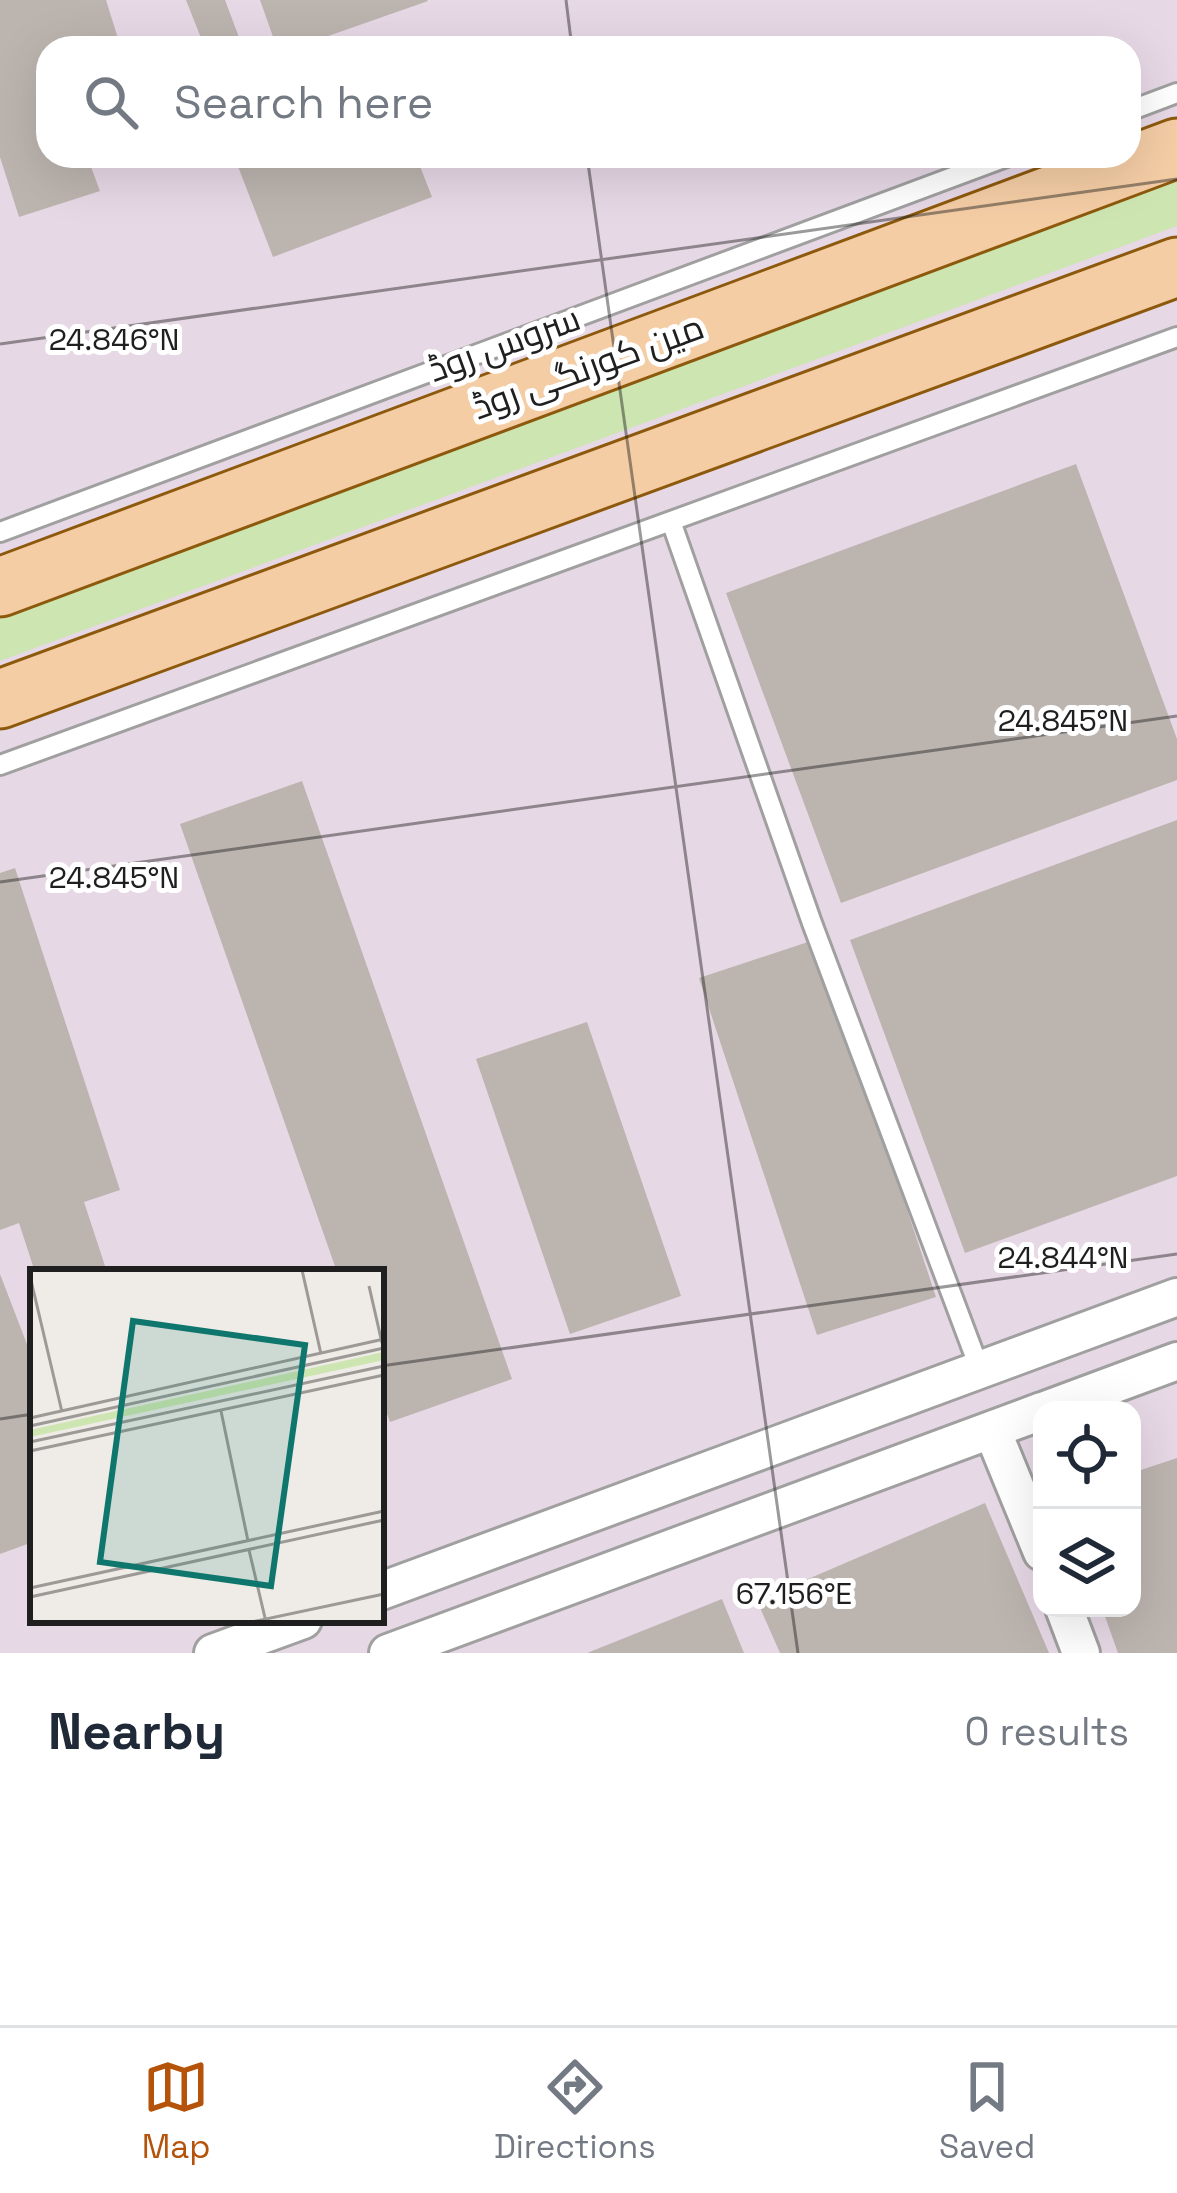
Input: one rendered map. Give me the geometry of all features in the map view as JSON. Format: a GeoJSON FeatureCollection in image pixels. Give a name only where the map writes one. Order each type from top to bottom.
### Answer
{"type":"FeatureCollection","features":[{"type":"Feature","properties":{"kind":"main road","name":"مین کورنگی روڈ"},"geometry":{"type":"LineString","coordinates":[[1141,161],[1177,148]]}},
{"type":"Feature","properties":{"kind":"main road","name":"مین کورنگی روڈ"},"geometry":{"type":"LineString","coordinates":[[0,587],[1123,168]]}},
{"type":"Feature","properties":{"kind":"main road"},"geometry":{"type":"LineString","coordinates":[[0,699],[1177,267]]}},
{"type":"Feature","properties":{"kind":"street"},"geometry":{"type":"LineString","coordinates":[[384,1590],[1177,1298]]}},
{"type":"Feature","properties":{"kind":"street"},"geometry":{"type":"LineString","coordinates":[[1071,1401],[1177,1361]]}},
{"type":"Feature","properties":{"kind":"street"},"geometry":{"type":"LineString","coordinates":[[388,1653],[1033,1415]]}},
{"type":"Feature","properties":{"kind":"street"},"geometry":{"type":"LineString","coordinates":[[992,1430],[1033,1530]]}},
{"type":"Feature","properties":{"kind":"street"},"geometry":{"type":"LineString","coordinates":[[1067,1617],[1081,1653]]}},
{"type":"Feature","properties":{"kind":"street"},"geometry":{"type":"LineString","coordinates":[[213,1653],[295,1623]]}},
{"type":"Feature","properties":{"kind":"lane"},"geometry":{"type":"LineString","coordinates":[[1141,106],[1177,93]]}},
{"type":"Feature","properties":{"kind":"lane","name":"سروس روڈ"},"geometry":{"type":"LineString","coordinates":[[0,532],[977,168]]}},
{"type":"Feature","properties":{"kind":"lane"},"geometry":{"type":"LineString","coordinates":[[0,766],[1177,337]]}},
{"type":"Feature","properties":{"kind":"lane"},"geometry":{"type":"LineString","coordinates":[[672,524],[812,923],[980,1370]]}},
{"type":"Feature","properties":{"kind":"shaded area"},"geometry":{"type":"Polygon","coordinates":[[[0,0],[1177,0],[1177,1653],[0,1653],[0,0]]]}},
{"type":"Feature","properties":{"kind":"green space"},"geometry":{"type":"Polygon","coordinates":[[[1177,177],[1177,226],[0,661],[0,615],[1177,177]]]}},
{"type":"Feature","properties":{"kind":"building"},"geometry":{"type":"Polygon","coordinates":[[[0,0],[106,0],[117,36],[36,36],[36,168],[91,168],[100,191],[19,217],[0,157],[0,0]]]}},
{"type":"Feature","properties":{"kind":"building"},"geometry":{"type":"Polygon","coordinates":[[[186,0],[225,0],[238,36],[200,36],[186,0]]]}},
{"type":"Feature","properties":{"kind":"building"},"geometry":{"type":"Polygon","coordinates":[[[260,0],[428,1],[328,36],[273,36],[260,0]]]}},
{"type":"Feature","properties":{"kind":"building"},"geometry":{"type":"Polygon","coordinates":[[[239,168],[421,168],[432,197],[273,257],[239,168]]]}},
{"type":"Feature","properties":{"kind":"building"},"geometry":{"type":"Polygon","coordinates":[[[1076,464],[1177,739],[1177,780],[841,903],[726,593],[1076,464]]]}},
{"type":"Feature","properties":{"kind":"building"},"geometry":{"type":"Polygon","coordinates":[[[302,781],[512,1379],[390,1422],[384,1405],[384,1269],[336,1269],[180,824],[302,781]]]}},
{"type":"Feature","properties":{"kind":"building"},"geometry":{"type":"Polygon","coordinates":[[[1177,820],[1177,1176],[965,1253],[850,940],[1177,820]]]}},
{"type":"Feature","properties":{"kind":"building"},"geometry":{"type":"Polygon","coordinates":[[[15,868],[120,1190],[84,1202],[106,1269],[34,1269],[19,1223],[0,1230],[0,873],[15,868]]]}},
{"type":"Feature","properties":{"kind":"building"},"geometry":{"type":"Polygon","coordinates":[[[817,939],[936,1297],[817,1335],[699,978],[817,939]]]}},
{"type":"Feature","properties":{"kind":"building"},"geometry":{"type":"Polygon","coordinates":[[[587,1022],[681,1296],[570,1334],[476,1059],[587,1022]]]}},
{"type":"Feature","properties":{"kind":"building"},"geometry":{"type":"Polygon","coordinates":[[[0,1274],[30,1352],[30,1543],[0,1554],[0,1274]]]}},
{"type":"Feature","properties":{"kind":"building"},"geometry":{"type":"Polygon","coordinates":[[[1177,1458],[1177,1653],[1118,1653],[1105,1617],[1141,1617],[1141,1470],[1177,1458]]]}},
{"type":"Feature","properties":{"kind":"building"},"geometry":{"type":"Polygon","coordinates":[[[985,1503],[1049,1653],[780,1653],[757,1601],[985,1503]]]}},
{"type":"Feature","properties":{"kind":"building"},"geometry":{"type":"Polygon","coordinates":[[[722,1599],[744,1653],[587,1653],[722,1599]]]}}]}
